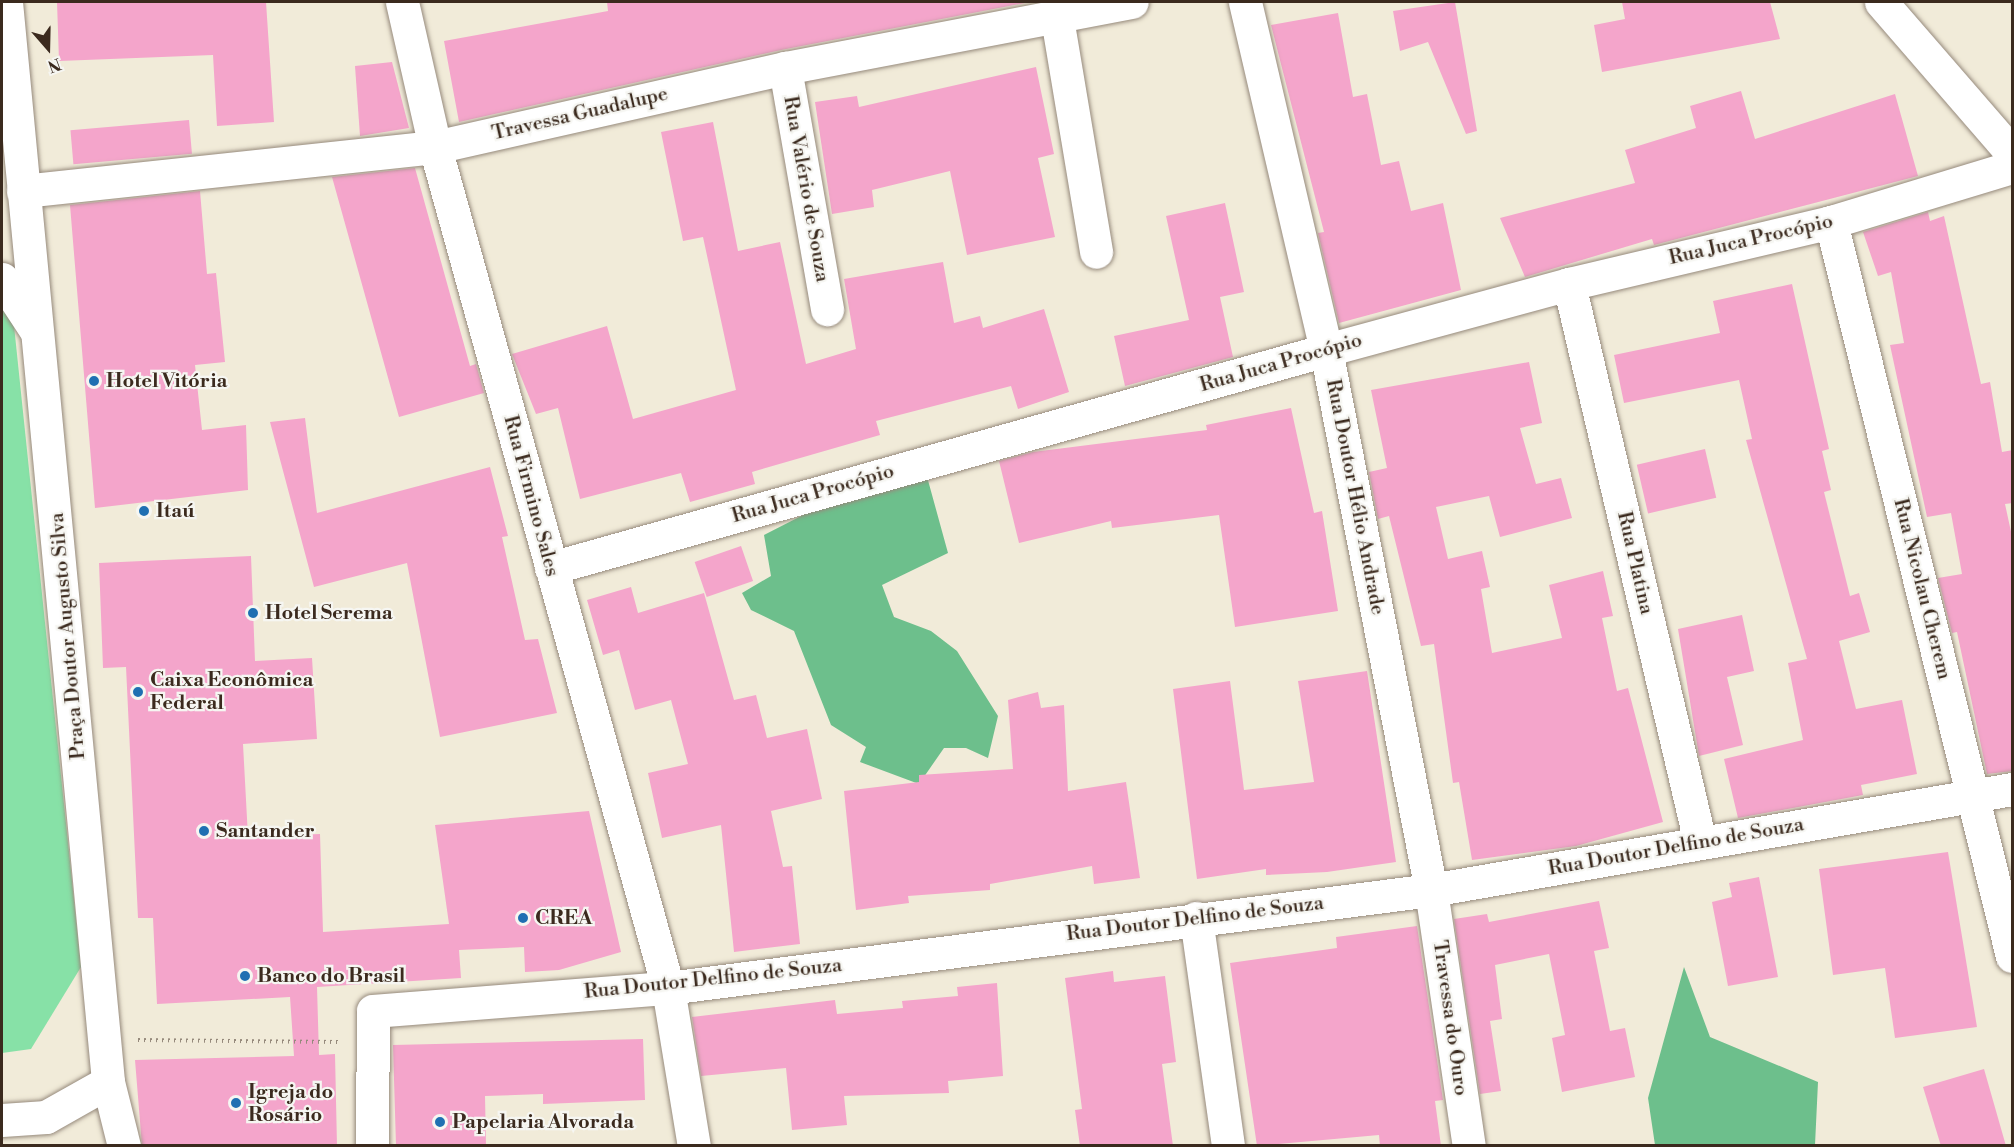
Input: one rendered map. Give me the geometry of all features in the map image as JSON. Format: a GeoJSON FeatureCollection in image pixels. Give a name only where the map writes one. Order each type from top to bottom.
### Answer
{"type":"FeatureCollection","features":[{"type":"Feature","properties":{"kind":"street","name":"Praça Doutor Augusto Silva"},"geometry":{"type":"LineString","coordinates":[[6,2],[107,1040],[108,1082],[124,1146]]}},
{"type":"Feature","properties":{"kind":"street","name":"Rua Firmino Sales"},"geometry":{"type":"LineString","coordinates":[[402,2],[435,147],[668,988],[694,1146]]}},
{"type":"Feature","properties":{"kind":"street","name":"Travessa Guadalupe"},"geometry":{"type":"LineString","coordinates":[[23,191],[435,147],[785,68],[1132,2]]}},
{"type":"Feature","properties":{"kind":"street","name":"Rua Doutor Hélio Andrade"},"geometry":{"type":"LineString","coordinates":[[1245,2],[1326,350],[1431,890]]}},
{"type":"Feature","properties":{"kind":"street"},"geometry":{"type":"LineString","coordinates":[[1881,2],[2013,153]]}},
{"type":"Feature","properties":{"kind":"street"},"geometry":{"type":"LineString","coordinates":[[1057,18],[1096,252]]}},
{"type":"Feature","properties":{"kind":"street","name":"Rua Valério de Souza"},"geometry":{"type":"LineString","coordinates":[[785,68],[827,309]]}},
{"type":"Feature","properties":{"kind":"street"},"geometry":{"type":"LineString","coordinates":[[2,134],[16,100]]}},
{"type":"Feature","properties":{"kind":"street","name":"Rua Juca Procópio"},"geometry":{"type":"LineString","coordinates":[[551,568],[1326,350],[1569,284],[1831,222],[2013,167]]}},
{"type":"Feature","properties":{"kind":"street","name":"Rua Nicolau Cherem"},"geometry":{"type":"LineString","coordinates":[[1831,222],[2013,956]]}},
{"type":"Feature","properties":{"kind":"street"},"geometry":{"type":"LineString","coordinates":[[2,279],[40,338]]}},
{"type":"Feature","properties":{"kind":"street","name":"Rua Platina"},"geometry":{"type":"LineString","coordinates":[[1569,284],[1700,842]]}},
{"type":"Feature","properties":{"kind":"street","name":"Rua Doutor Delfino de Souza"},"geometry":{"type":"LineString","coordinates":[[371,1027],[1196,918],[1431,890],[2013,789]]}},
{"type":"Feature","properties":{"kind":"street","name":"Travessa do Ouro"},"geometry":{"type":"LineString","coordinates":[[1431,890],[1469,1146]]}},
{"type":"Feature","properties":{"kind":"street"},"geometry":{"type":"LineString","coordinates":[[1196,918],[1227,1146]]}},
{"type":"Feature","properties":{"kind":"street"},"geometry":{"type":"LineString","coordinates":[[371,1027],[372,1146]]}},
{"type":"Feature","properties":{"kind":"street"},"geometry":{"type":"LineString","coordinates":[[2,1120],[46,1117],[108,1082]]}},
{"type":"Feature","properties":{"kind":"path"},"geometry":{"type":"LineString","coordinates":[[107,1040],[371,1027]]}},
{"type":"Feature","properties":{"kind":"green space"},"geometry":{"type":"Polygon","coordinates":[[[2,275],[11,297],[81,967],[31,1049],[2,1053],[2,275]]]}},
{"type":"Feature","properties":{"kind":"green space"},"geometry":{"type":"Polygon","coordinates":[[[926,473],[948,553],[882,585],[894,617],[931,631],[957,651],[998,716],[988,758],[966,748],[944,748],[919,784],[860,762],[866,747],[831,725],[794,631],[751,610],[742,593],[771,576],[764,535],[844,494],[926,473]]]}},
{"type":"Feature","properties":{"kind":"green space"},"geometry":{"type":"Polygon","coordinates":[[[1684,967],[1710,1037],[1818,1082],[1815,1145],[1655,1145],[1648,1098],[1684,967]]]}},
{"type":"Feature","properties":{"kind":"building"},"geometry":{"type":"Polygon","coordinates":[[[57,2],[266,2],[274,122],[217,126],[213,55],[59,61],[57,2]]]}},
{"type":"Feature","properties":{"kind":"building"},"geometry":{"type":"Polygon","coordinates":[[[607,2],[1030,2],[781,50],[459,122],[444,41],[608,11],[607,2]]]}},
{"type":"Feature","properties":{"kind":"building"},"geometry":{"type":"Polygon","coordinates":[[[1455,2],[1477,131],[1466,134],[1428,42],[1400,51],[1393,11],[1455,2]]]}},
{"type":"Feature","properties":{"kind":"building"},"geometry":{"type":"Polygon","coordinates":[[[1622,2],[1770,2],[1780,39],[1602,72],[1594,25],[1625,19],[1622,2]]]}},
{"type":"Feature","properties":{"kind":"building"},"geometry":{"type":"Polygon","coordinates":[[[1338,13],[1353,97],[1367,94],[1381,165],[1399,161],[1411,211],[1443,203],[1461,290],[1339,323],[1318,233],[1324,232],[1271,25],[1338,13]]]}},
{"type":"Feature","properties":{"kind":"building"},"geometry":{"type":"Polygon","coordinates":[[[392,62],[409,128],[360,136],[355,66],[392,62]]]}},
{"type":"Feature","properties":{"kind":"building"},"geometry":{"type":"Polygon","coordinates":[[[1036,67],[1054,154],[1038,158],[1055,237],[967,255],[950,171],[872,190],[874,207],[832,214],[815,102],[857,96],[859,107],[1036,67]]]}},
{"type":"Feature","properties":{"kind":"building"},"geometry":{"type":"Polygon","coordinates":[[[1741,91],[1755,139],[1895,94],[1918,176],[1654,245],[1652,239],[1525,277],[1500,218],[1635,183],[1625,150],[1696,128],[1690,106],[1741,91]]]}},
{"type":"Feature","properties":{"kind":"building"},"geometry":{"type":"Polygon","coordinates":[[[189,120],[192,154],[73,164],[70,130],[189,120]]]}},
{"type":"Feature","properties":{"kind":"building"},"geometry":{"type":"Polygon","coordinates":[[[713,122],[738,251],[780,242],[806,364],[856,349],[844,279],[943,262],[954,323],[980,316],[983,328],[1044,309],[1069,392],[1018,409],[1011,386],[876,421],[880,435],[752,472],[755,484],[690,502],[681,473],[580,499],[558,408],[536,414],[512,354],[607,326],[633,419],[736,390],[703,237],[683,241],[661,132],[713,122]]]}},
{"type":"Feature","properties":{"kind":"building"},"geometry":{"type":"Polygon","coordinates":[[[415,168],[470,366],[476,364],[484,393],[399,417],[332,177],[415,168]]]}},
{"type":"Feature","properties":{"kind":"building"},"geometry":{"type":"Polygon","coordinates":[[[200,191],[207,274],[216,273],[225,362],[195,365],[202,430],[246,425],[248,490],[95,508],[70,205],[200,191]]]}},
{"type":"Feature","properties":{"kind":"building"},"geometry":{"type":"Polygon","coordinates":[[[1225,203],[1244,292],[1220,297],[1233,357],[1125,386],[1114,336],[1189,320],[1166,216],[1225,203]]]}},
{"type":"Feature","properties":{"kind":"building"},"geometry":{"type":"Polygon","coordinates":[[[1928,212],[1930,221],[1944,216],[1981,384],[1990,382],[2002,452],[2013,450],[2013,503],[2005,504],[2013,541],[2013,771],[1987,774],[1957,632],[1952,633],[1938,578],[1962,574],[1951,513],[1927,517],[1890,345],[1904,343],[1891,272],[1878,276],[1863,232],[1928,212]]]}},
{"type":"Feature","properties":{"kind":"building"},"geometry":{"type":"Polygon","coordinates":[[[1792,284],[1829,449],[1822,451],[1831,490],[1824,492],[1850,596],[1859,593],[1870,632],[1839,641],[1856,709],[1902,700],[1917,774],[1861,785],[1863,795],[1738,818],[1724,759],[1803,740],[1788,663],[1807,659],[1746,440],[1752,439],[1739,380],[1624,403],[1614,355],[1720,333],[1713,301],[1792,284]]]}},
{"type":"Feature","properties":{"kind":"building"},"geometry":{"type":"Polygon","coordinates":[[[1529,362],[1542,423],[1520,428],[1536,484],[1561,478],[1572,518],[1500,537],[1489,496],[1436,507],[1448,559],[1482,551],[1490,587],[1481,589],[1492,653],[1562,638],[1549,585],[1603,571],[1613,616],[1602,618],[1617,691],[1628,688],[1663,822],[1576,846],[1472,860],[1459,782],[1453,783],[1434,644],[1421,646],[1389,516],[1378,519],[1369,472],[1387,468],[1371,390],[1529,362]]]}},
{"type":"Feature","properties":{"kind":"building"},"geometry":{"type":"Polygon","coordinates":[[[1291,408],[1314,513],[1322,511],[1338,611],[1235,627],[1219,515],[1112,528],[1111,521],[1019,543],[999,461],[1033,452],[1207,430],[1206,425],[1291,408]]]}},
{"type":"Feature","properties":{"kind":"building"},"geometry":{"type":"Polygon","coordinates":[[[305,418],[317,513],[490,467],[508,536],[502,537],[525,640],[538,639],[557,713],[440,737],[407,563],[314,587],[270,422],[305,418]]]}},
{"type":"Feature","properties":{"kind":"building"},"geometry":{"type":"Polygon","coordinates":[[[1705,449],[1716,498],[1648,513],[1637,465],[1705,449]]]}},
{"type":"Feature","properties":{"kind":"building"},"geometry":{"type":"Polygon","coordinates":[[[741,546],[753,581],[707,597],[695,562],[741,546]]]}},
{"type":"Feature","properties":{"kind":"building"},"geometry":{"type":"Polygon","coordinates":[[[251,556],[255,661],[312,658],[317,739],[243,744],[248,837],[320,834],[323,932],[449,924],[435,825],[589,811],[621,952],[559,970],[525,972],[524,947],[459,950],[461,978],[317,987],[319,1055],[335,1054],[337,1146],[142,1146],[135,1060],[294,1056],[290,997],[157,1004],[153,918],[138,918],[126,667],[103,668],[99,563],[251,556]]]}},
{"type":"Feature","properties":{"kind":"building"},"geometry":{"type":"Polygon","coordinates":[[[631,587],[638,613],[704,593],[734,700],[756,695],[767,738],[807,729],[822,799],[771,811],[783,867],[792,866],[800,944],[734,952],[721,825],[662,838],[648,773],[688,764],[671,700],[635,710],[619,650],[603,655],[587,600],[631,587]]]}},
{"type":"Feature","properties":{"kind":"building"},"geometry":{"type":"Polygon","coordinates":[[[1742,615],[1754,671],[1727,677],[1743,745],[1699,756],[1678,629],[1742,615]]]}},
{"type":"Feature","properties":{"kind":"building"},"geometry":{"type":"Polygon","coordinates":[[[1367,671],[1396,862],[1327,872],[1266,875],[1266,869],[1197,879],[1173,689],[1230,681],[1244,790],[1314,782],[1298,681],[1367,671]]]}},
{"type":"Feature","properties":{"kind":"building"},"geometry":{"type":"Polygon","coordinates":[[[1038,692],[1041,708],[1064,705],[1068,791],[1126,782],[1140,878],[1094,884],[1092,866],[990,884],[990,890],[908,896],[909,903],[856,910],[844,791],[919,782],[919,775],[1013,769],[1008,700],[1038,692]]]}},
{"type":"Feature","properties":{"kind":"building"},"geometry":{"type":"Polygon","coordinates":[[[1948,852],[1977,1027],[1895,1038],[1885,968],[1833,975],[1819,869],[1948,852]]]}},
{"type":"Feature","properties":{"kind":"building"},"geometry":{"type":"Polygon","coordinates":[[[1759,877],[1778,977],[1728,986],[1712,902],[1732,897],[1729,883],[1759,877]]]}},
{"type":"Feature","properties":{"kind":"building"},"geometry":{"type":"Polygon","coordinates":[[[1599,901],[1609,948],[1594,951],[1610,1031],[1625,1028],[1635,1077],[1562,1092],[1552,1038],[1565,1035],[1549,954],[1495,965],[1502,1019],[1490,1021],[1501,1091],[1480,1094],[1454,919],[1487,914],[1489,922],[1599,901]]]}},
{"type":"Feature","properties":{"kind":"building"},"geometry":{"type":"Polygon","coordinates":[[[1417,926],[1443,1100],[1435,1101],[1441,1146],[1380,1146],[1379,1135],[1257,1146],[1230,963],[1337,948],[1336,937],[1417,926]]]}},
{"type":"Feature","properties":{"kind":"building"},"geometry":{"type":"Polygon","coordinates":[[[1113,971],[1114,982],[1165,976],[1176,1062],[1162,1064],[1173,1146],[1080,1146],[1075,1110],[1082,1109],[1065,978],[1113,971]]]}},
{"type":"Feature","properties":{"kind":"building"},"geometry":{"type":"Polygon","coordinates":[[[997,983],[1003,1076],[948,1081],[949,1093],[844,1096],[847,1125],[792,1130],[786,1068],[701,1076],[692,1017],[835,1000],[837,1014],[903,1008],[902,1001],[958,996],[957,987],[997,983]]]}},
{"type":"Feature","properties":{"kind":"building"},"geometry":{"type":"Polygon","coordinates":[[[643,1039],[645,1100],[543,1104],[543,1094],[485,1096],[486,1146],[396,1146],[393,1045],[643,1039]]]}},
{"type":"Feature","properties":{"kind":"building"},"geometry":{"type":"Polygon","coordinates":[[[1984,1069],[2006,1146],[1941,1146],[1923,1087],[1984,1069]]]}},
{"type":"Feature","properties":{"kind":"place","name":"Hotel Vitória"},"geometry":{"type":"Point","coordinates":[94,381]}},
{"type":"Feature","properties":{"kind":"place","name":"Itaú"},"geometry":{"type":"Point","coordinates":[144,511]}},
{"type":"Feature","properties":{"kind":"place","name":"Hotel Serema"},"geometry":{"type":"Point","coordinates":[253,613]}},
{"type":"Feature","properties":{"kind":"place","name":"Caixa Econômica Federal"},"geometry":{"type":"Point","coordinates":[138,692]}},
{"type":"Feature","properties":{"kind":"place","name":"Santander"},"geometry":{"type":"Point","coordinates":[204,831]}},
{"type":"Feature","properties":{"kind":"place","name":"CREA"},"geometry":{"type":"Point","coordinates":[523,918]}},
{"type":"Feature","properties":{"kind":"place","name":"Banco do Brasil"},"geometry":{"type":"Point","coordinates":[245,976]}},
{"type":"Feature","properties":{"kind":"place","name":"Igreja do Rosário"},"geometry":{"type":"Point","coordinates":[236,1103]}},
{"type":"Feature","properties":{"kind":"place","name":"Papelaria Alvorada"},"geometry":{"type":"Point","coordinates":[440,1122]}}]}
